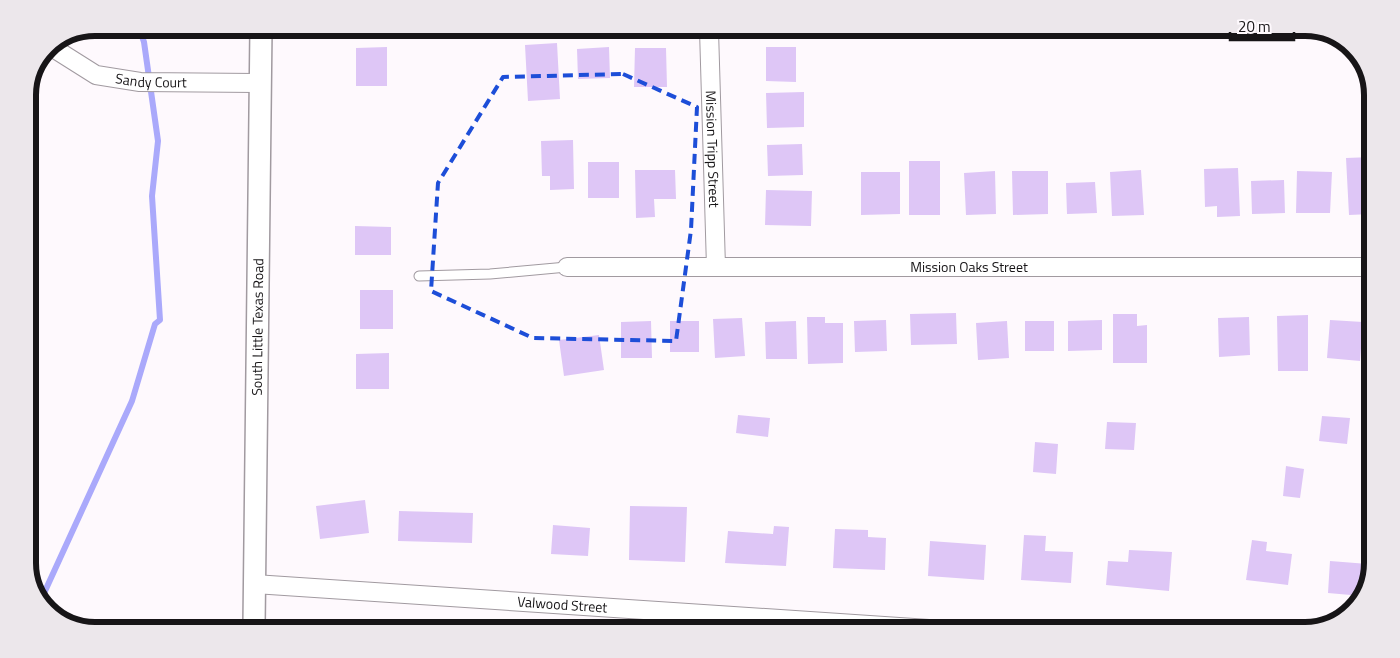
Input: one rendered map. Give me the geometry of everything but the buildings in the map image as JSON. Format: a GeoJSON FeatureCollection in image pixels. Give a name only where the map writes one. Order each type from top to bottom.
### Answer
{"type":"FeatureCollection","features":[{"type":"Feature","properties":{"kind":"street","name":"South Little Texas Road"},"geometry":{"type":"LineString","coordinates":[[254,622],[261,36]]}},
{"type":"Feature","properties":{"kind":"street","name":"Mission Tripp Street"},"geometry":{"type":"LineString","coordinates":[[709,36],[716,267]]}},
{"type":"Feature","properties":{"kind":"street","name":"Sandy Court"},"geometry":{"type":"LineString","coordinates":[[57,50],[96,75],[140,82],[261,82]]}},
{"type":"Feature","properties":{"kind":"street","name":"Mission Oaks Street"},"geometry":{"type":"LineString","coordinates":[[567,267],[1364,267]]}},
{"type":"Feature","properties":{"kind":"street","name":"Valwood Street"},"geometry":{"type":"LineString","coordinates":[[254,584],[816,622]]}},
{"type":"Feature","properties":{"kind":"lane"},"geometry":{"type":"LineString","coordinates":[[419,276],[490,274],[567,267]]}},
{"type":"Feature","properties":{"kind":"highlighted area"},"geometry":{"type":"Polygon","coordinates":[[[623,74],[697,107],[691,230],[676,341],[533,338],[431,291],[438,183],[503,77],[623,74]]]}},
{"type":"Feature","properties":{"kind":"waterway"},"geometry":{"type":"LineString","coordinates":[[44,593],[132,401],[155,324],[160,320],[152,196],[158,141],[142,36]]}}]}
